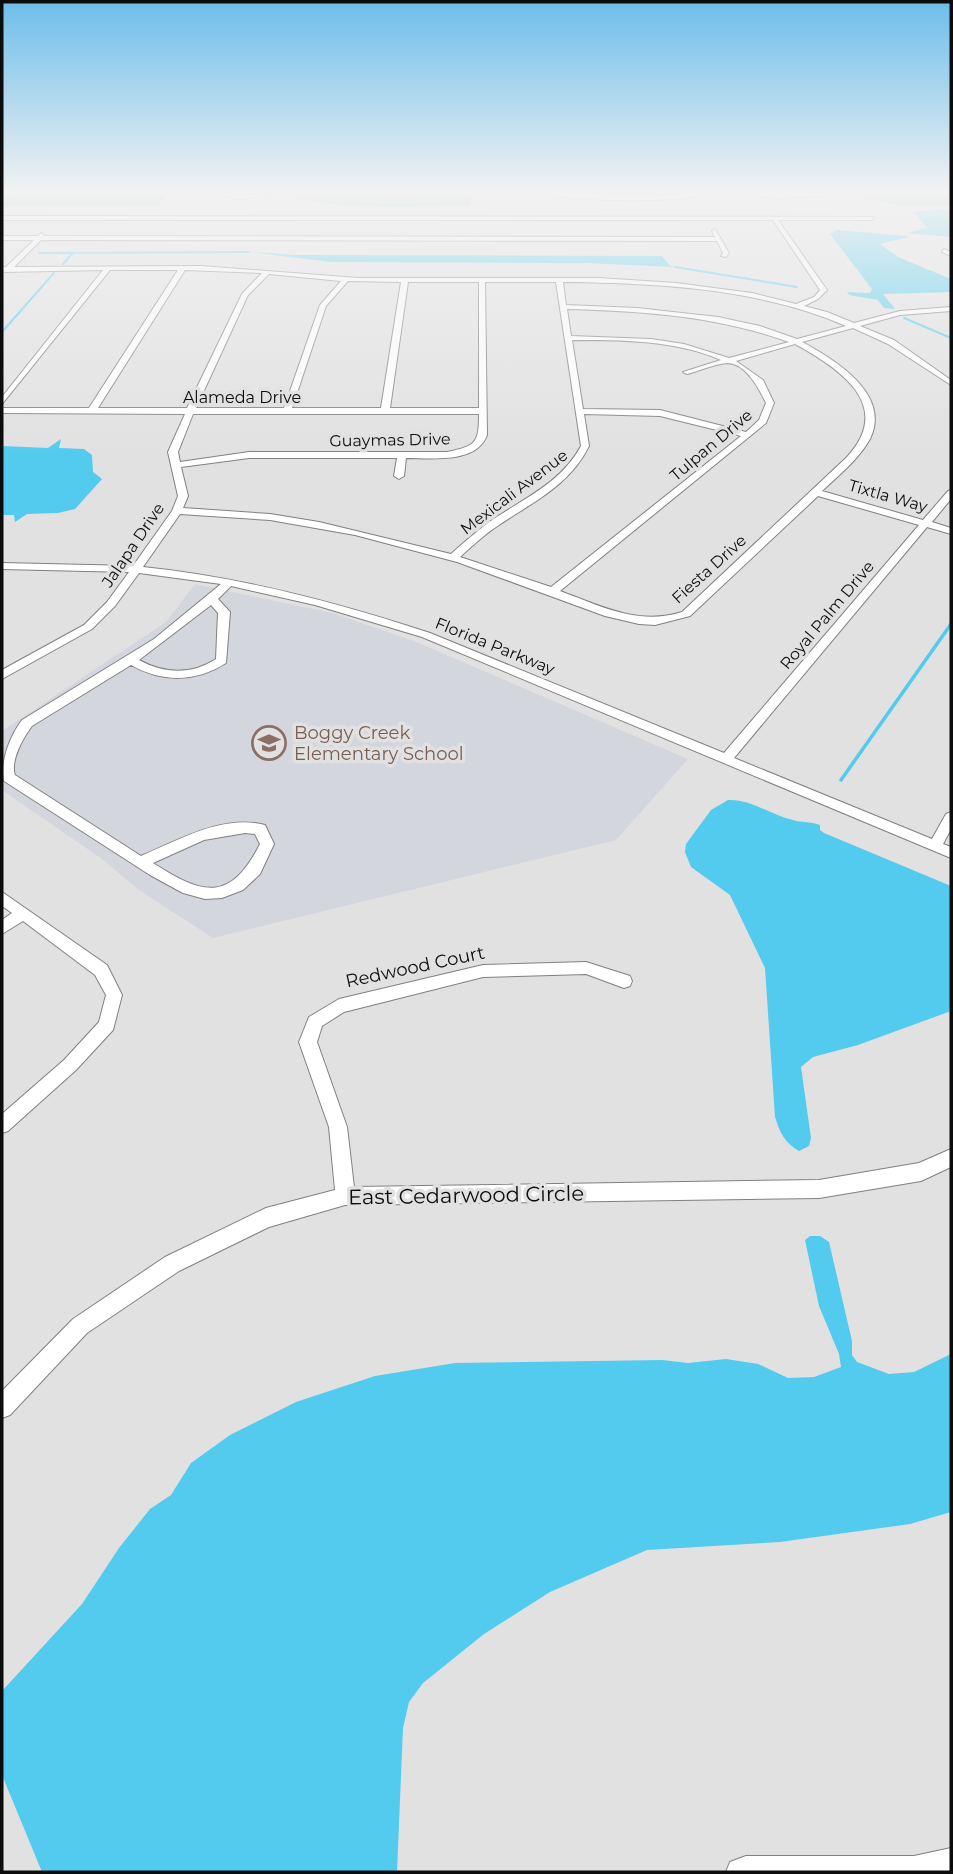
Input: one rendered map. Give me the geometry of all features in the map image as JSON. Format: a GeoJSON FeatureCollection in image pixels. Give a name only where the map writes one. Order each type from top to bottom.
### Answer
{"type":"FeatureCollection","features":[{"type":"Feature","properties":{"kind":"street"},"geometry":{"type":"LineString","coordinates":[[2,402],[100,278]]}},
{"type":"Feature","properties":{"kind":"street"},"geometry":{"type":"LineString","coordinates":[[92,411],[176,278]]}},
{"type":"Feature","properties":{"kind":"street","name":"Jalapa Drive"},"geometry":{"type":"LineString","coordinates":[[2,676],[88,627],[111,604],[177,512],[183,496],[173,452],[245,294],[261,278]]}},
{"type":"Feature","properties":{"kind":"street"},"geometry":{"type":"LineString","coordinates":[[339,278],[559,280],[695,286],[798,306],[856,326],[897,344],[932,366],[951,383]]}},
{"type":"Feature","properties":{"kind":"street"},"geometry":{"type":"LineString","coordinates":[[798,306],[816,298],[824,290],[816,278]]}},
{"type":"Feature","properties":{"kind":"street"},"geometry":{"type":"LineString","coordinates":[[287,411],[323,304],[346,279]]}},
{"type":"Feature","properties":{"kind":"street"},"geometry":{"type":"LineString","coordinates":[[385,411],[405,280]]}},
{"type":"Feature","properties":{"kind":"street","name":"Guaymas Drive"},"geometry":{"type":"LineString","coordinates":[[176,465],[249,455],[447,455],[467,451],[480,443],[482,280]]}},
{"type":"Feature","properties":{"kind":"street","name":"Mexicali Avenue"},"geometry":{"type":"LineString","coordinates":[[454,556],[489,527],[567,474],[580,460],[586,446],[559,280]]}},
{"type":"Feature","properties":{"kind":"street","name":"Fiesta Drive"},"geometry":{"type":"LineString","coordinates":[[177,512],[280,519],[342,530],[454,556],[625,619],[657,622],[686,614],[816,492],[861,446],[868,433],[870,414],[861,390],[846,374],[824,358],[794,342],[727,321],[677,312],[563,307]]}},
{"type":"Feature","properties":{"kind":"street"},"geometry":{"type":"LineString","coordinates":[[687,372],[900,313],[951,309]]}},
{"type":"Feature","properties":{"kind":"street","name":"Tulpan Drive"},"geometry":{"type":"LineString","coordinates":[[552,592],[748,435],[763,421],[769,408],[768,394],[762,383],[728,360],[689,347],[652,340],[569,338]]}},
{"type":"Feature","properties":{"kind":"street","name":"Alameda Drive"},"geometry":{"type":"LineString","coordinates":[[2,411],[482,411]]}},
{"type":"Feature","properties":{"kind":"street"},"geometry":{"type":"LineString","coordinates":[[580,411],[660,413],[748,435]]}},
{"type":"Feature","properties":{"kind":"street"},"geometry":{"type":"LineString","coordinates":[[399,475],[402,455]]}},
{"type":"Feature","properties":{"kind":"street","name":"Tixtla Way"},"geometry":{"type":"LineString","coordinates":[[816,492],[951,531]]}},
{"type":"Feature","properties":{"kind":"street","name":"Royal Palm Drive"},"geometry":{"type":"LineString","coordinates":[[727,758],[951,493]]}},
{"type":"Feature","properties":{"kind":"street","name":"Florida Parkway"},"geometry":{"type":"LineString","coordinates":[[2,566],[138,569],[229,582],[342,607],[426,635],[951,853]]}},
{"type":"Feature","properties":{"kind":"street"},"geometry":{"type":"LineString","coordinates":[[141,862],[225,828],[242,825],[260,829],[267,844],[254,871],[239,886],[223,895],[192,892],[141,862],[9,778],[6,770],[16,738],[27,723],[131,660],[212,600],[229,582]]}},
{"type":"Feature","properties":{"kind":"street"},"geometry":{"type":"LineString","coordinates":[[131,660],[157,674],[188,674],[211,668],[222,660],[224,612],[212,600]]}},
{"type":"Feature","properties":{"kind":"street"},"geometry":{"type":"LineString","coordinates":[[935,846],[951,817]]}},
{"type":"Feature","properties":{"kind":"street"},"geometry":{"type":"LineString","coordinates":[[2,898],[101,971],[114,995],[107,1025],[71,1065],[2,1125]]}},
{"type":"Feature","properties":{"kind":"street"},"geometry":{"type":"LineString","coordinates":[[2,928],[23,913]]}},
{"type":"Feature","properties":{"kind":"street","name":"Redwood Court"},"geometry":{"type":"LineString","coordinates":[[345,1196],[338,1127],[308,1042],[315,1022],[339,1006],[483,971],[586,968],[624,981]]}},
{"type":"Feature","properties":{"kind":"street","name":"East Cedarwood Circle"},"geometry":{"type":"LineString","coordinates":[[2,1407],[80,1326],[172,1264],[266,1218],[345,1196],[819,1189],[921,1172],[951,1158]]}},
{"type":"Feature","properties":{"kind":"street"},"geometry":{"type":"LineString","coordinates":[[740,1872],[914,1870],[951,1862]]}},
{"type":"Feature","properties":{"kind":"shaded area"},"geometry":{"type":"Polygon","coordinates":[[[195,584],[332,613],[414,641],[688,759],[616,840],[213,938],[139,890],[102,859],[2,790],[2,731],[166,622],[195,584]]]}},
{"type":"Feature","properties":{"kind":"water"},"geometry":{"type":"Polygon","coordinates":[[[864,278],[951,279],[951,292],[883,294],[895,309],[884,308],[878,300],[849,295],[847,292],[870,293],[872,289],[864,278]]]}},
{"type":"Feature","properties":{"kind":"water"},"geometry":{"type":"Polygon","coordinates":[[[61,439],[59,448],[84,449],[92,455],[93,472],[102,479],[75,509],[58,513],[27,514],[15,522],[14,515],[2,515],[2,446],[48,448],[61,439]]]}},
{"type":"Feature","properties":{"kind":"water"},"geometry":{"type":"Polygon","coordinates":[[[728,800],[745,802],[785,818],[820,825],[820,830],[824,833],[951,886],[951,1011],[858,1045],[813,1057],[801,1067],[811,1138],[809,1146],[799,1151],[784,1137],[775,1117],[765,968],[730,895],[691,867],[685,852],[686,844],[711,810],[728,800]]]}},
{"type":"Feature","properties":{"kind":"water"},"geometry":{"type":"Polygon","coordinates":[[[810,1236],[820,1236],[829,1242],[852,1341],[852,1355],[857,1362],[889,1374],[914,1372],[951,1354],[951,1512],[910,1524],[780,1542],[647,1550],[550,1592],[484,1634],[423,1683],[409,1702],[403,1728],[397,1872],[42,1872],[2,1775],[2,1691],[82,1604],[119,1548],[150,1509],[171,1495],[191,1463],[230,1435],[296,1402],[375,1376],[455,1363],[662,1360],[688,1363],[726,1359],[758,1364],[788,1378],[814,1377],[841,1367],[839,1354],[819,1306],[805,1240],[810,1236]]]}},
{"type":"Feature","properties":{"kind":"waterway"},"geometry":{"type":"LineString","coordinates":[[2,332],[49,278]]}},
{"type":"Feature","properties":{"kind":"waterway"},"geometry":{"type":"LineString","coordinates":[[745,278],[797,287]]}},
{"type":"Feature","properties":{"kind":"waterway"},"geometry":{"type":"LineString","coordinates":[[904,318],[951,338]]}},
{"type":"Feature","properties":{"kind":"waterway"},"geometry":{"type":"LineString","coordinates":[[841,780],[951,624]]}},
{"type":"Feature","properties":{"kind":"place","name":"Boggy Creek Elementary School"},"geometry":{"type":"Point","coordinates":[269,743]}}]}
